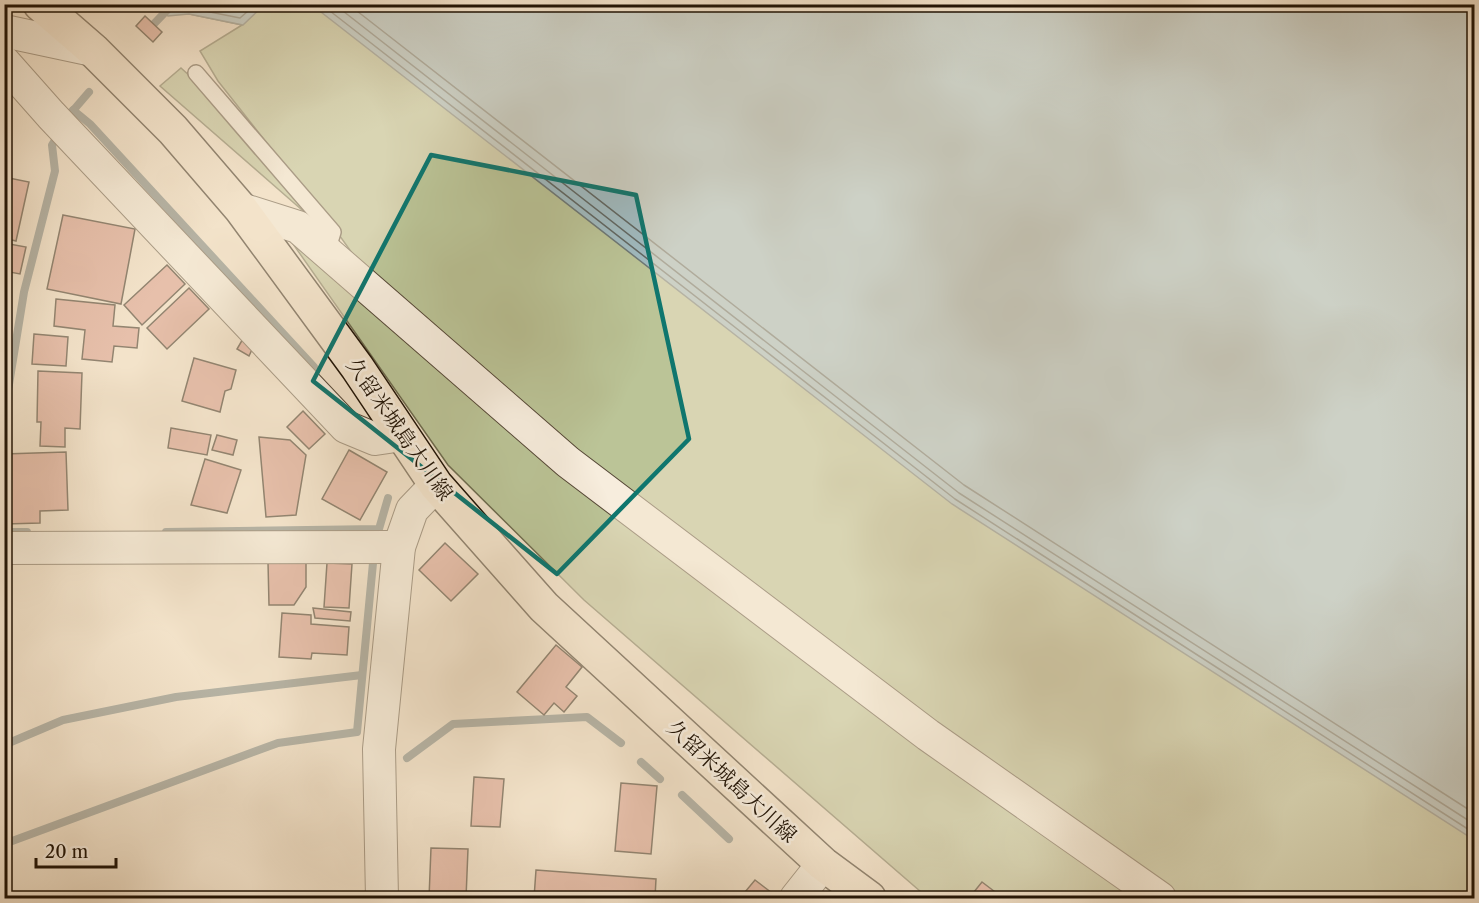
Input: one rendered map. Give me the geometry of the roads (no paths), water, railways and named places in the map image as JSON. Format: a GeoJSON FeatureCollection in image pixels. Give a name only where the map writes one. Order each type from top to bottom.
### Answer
{"type":"FeatureCollection","features":[{"type":"Feature","properties":{"kind":"main road","name":"久留米城島大川線"},"geometry":{"type":"LineString","coordinates":[[40,4],[93,50],[173,130],[241,209],[357,367],[436,485],[544,607],[823,864],[868,898]]}},
{"type":"Feature","properties":{"kind":"street"},"geometry":{"type":"LineString","coordinates":[[4,31],[93,50]]}},
{"type":"Feature","properties":{"kind":"street"},"geometry":{"type":"LineString","coordinates":[[4,62],[51,115],[346,427],[375,439],[402,435]]}},
{"type":"Feature","properties":{"kind":"street"},"geometry":{"type":"LineString","coordinates":[[241,209],[298,227],[568,462],[927,735],[1160,898]]}},
{"type":"Feature","properties":{"kind":"street"},"geometry":{"type":"LineString","coordinates":[[382,898],[379,749],[399,547],[412,510],[436,485]]}},
{"type":"Feature","properties":{"kind":"street"},"geometry":{"type":"LineString","coordinates":[[4,548],[399,547]]}},
{"type":"Feature","properties":{"kind":"street"},"geometry":{"type":"LineString","coordinates":[[796,898],[823,864]]}},
{"type":"Feature","properties":{"kind":"lane"},"geometry":{"type":"LineString","coordinates":[[196,73],[333,232],[327,252]]}},
{"type":"Feature","properties":{"kind":"water"},"geometry":{"type":"Polygon","coordinates":[[[156,5],[264,5],[243,25],[189,14],[168,16],[156,5]]]}},
{"type":"Feature","properties":{"kind":"water"},"geometry":{"type":"Polygon","coordinates":[[[312,5],[1474,5],[1474,840],[952,504],[312,5]]]}},
{"type":"Feature","properties":{"kind":"waterway"},"geometry":{"type":"LineString","coordinates":[[149,29],[173,4]]}},
{"type":"Feature","properties":{"kind":"waterway"},"geometry":{"type":"LineString","coordinates":[[71,113],[89,92]]}},
{"type":"Feature","properties":{"kind":"waterway"},"geometry":{"type":"LineString","coordinates":[[73,110],[90,124],[314,367]]}},
{"type":"Feature","properties":{"kind":"waterway"},"geometry":{"type":"LineString","coordinates":[[4,415],[24,292],[55,171],[52,145],[60,132]]}},
{"type":"Feature","properties":{"kind":"waterway"},"geometry":{"type":"LineString","coordinates":[[166,532],[379,529],[388,498]]}},
{"type":"Feature","properties":{"kind":"waterway"},"geometry":{"type":"LineString","coordinates":[[4,532],[27,532]]}},
{"type":"Feature","properties":{"kind":"waterway"},"geometry":{"type":"LineString","coordinates":[[4,844],[278,743],[357,732],[373,563]]}},
{"type":"Feature","properties":{"kind":"waterway"},"geometry":{"type":"LineString","coordinates":[[4,745],[63,720],[176,697],[362,675]]}},
{"type":"Feature","properties":{"kind":"waterway"},"geometry":{"type":"LineString","coordinates":[[407,758],[453,724],[587,717],[621,743]]}},
{"type":"Feature","properties":{"kind":"waterway"},"geometry":{"type":"LineString","coordinates":[[641,762],[660,779]]}},
{"type":"Feature","properties":{"kind":"waterway"},"geometry":{"type":"LineString","coordinates":[[682,795],[729,839]]}}]}
